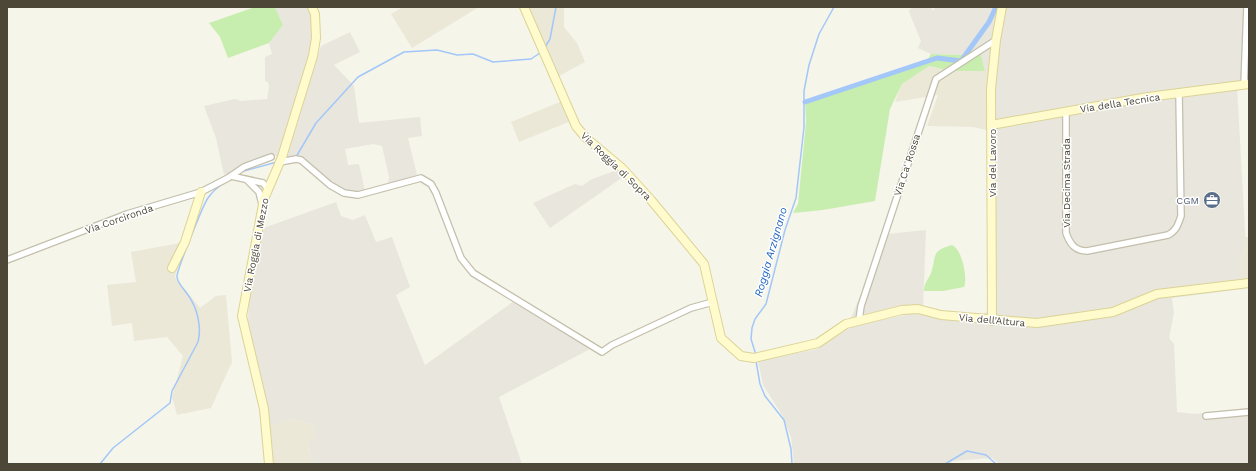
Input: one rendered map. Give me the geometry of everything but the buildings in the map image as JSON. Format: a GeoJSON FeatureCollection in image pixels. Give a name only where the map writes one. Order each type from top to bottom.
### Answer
{"type":"FeatureCollection","features":[{"type":"Feature","properties":{"kind":"street","name":"Via Roggia di Mezzo"},"geometry":{"type":"LineString","coordinates":[[269,464],[264,409],[242,316],[262,208],[268,189],[280,162],[313,56],[316,38],[315,14],[312,7]]}},
{"type":"Feature","properties":{"kind":"street","name":"Via Roggia di Sopra"},"geometry":{"type":"LineString","coordinates":[[524,7],[576,126],[585,137],[622,168],[651,200],[704,264],[721,338],[741,356]]}},
{"type":"Feature","properties":{"kind":"street","name":"Via del Lavoro"},"geometry":{"type":"LineString","coordinates":[[992,321],[991,88],[996,40],[1002,7]]}},
{"type":"Feature","properties":{"kind":"street"},"geometry":{"type":"LineString","coordinates":[[1246,85],[1247,7]]}},
{"type":"Feature","properties":{"kind":"street","name":"Via Ca' Rossa"},"geometry":{"type":"LineString","coordinates":[[859,320],[861,306],[936,79],[996,40]]}},
{"type":"Feature","properties":{"kind":"street","name":"Via della Tecnica"},"geometry":{"type":"LineString","coordinates":[[991,125],[1179,93],[1246,85]]}},
{"type":"Feature","properties":{"kind":"street","name":"Via Decima Strada"},"geometry":{"type":"LineString","coordinates":[[1066,112],[1066,234],[1074,247],[1080,251],[1087,251],[1168,236],[1174,233],[1179,224],[1180,216],[1179,93]]}},
{"type":"Feature","properties":{"kind":"street","name":"Via Corcironda"},"geometry":{"type":"LineString","coordinates":[[7,260],[127,214],[201,192],[231,176],[244,166],[271,157]]}},
{"type":"Feature","properties":{"kind":"street"},"geometry":{"type":"LineString","coordinates":[[231,176],[246,180],[268,179],[280,162],[296,159],[300,160],[330,185],[351,194],[372,192],[415,178],[425,179],[431,184],[436,192],[461,258],[473,273],[602,352],[612,345],[691,308],[713,302]]}},
{"type":"Feature","properties":{"kind":"street"},"geometry":{"type":"LineString","coordinates":[[246,180],[260,189],[268,189]]}},
{"type":"Feature","properties":{"kind":"street"},"geometry":{"type":"LineString","coordinates":[[246,180],[259,192],[262,208]]}},
{"type":"Feature","properties":{"kind":"street"},"geometry":{"type":"LineString","coordinates":[[172,268],[186,242],[201,192]]}},
{"type":"Feature","properties":{"kind":"street","name":"Via dell'Altura"},"geometry":{"type":"LineString","coordinates":[[741,356],[754,358],[818,343],[846,324],[902,310],[918,309],[940,315],[992,321],[1037,323],[1120,310],[1152,296],[1249,283]]}},
{"type":"Feature","properties":{"kind":"street"},"geometry":{"type":"LineString","coordinates":[[1206,416],[1249,412]]}},
{"type":"Feature","properties":{"kind":"shaded area"},"geometry":{"type":"Polygon","coordinates":[[[275,7],[309,7],[312,15],[314,40],[278,156],[271,156],[224,175],[216,138],[204,106],[235,99],[241,101],[267,99],[269,87],[268,82],[265,81],[265,57],[272,54],[269,43],[283,25],[275,7]]]}},
{"type":"Feature","properties":{"kind":"shaded area"},"geometry":{"type":"Polygon","coordinates":[[[403,7],[479,7],[412,48],[391,14],[403,7]]]}},
{"type":"Feature","properties":{"kind":"shaded area"},"geometry":{"type":"Polygon","coordinates":[[[528,7],[564,7],[564,27],[577,43],[585,62],[559,76],[528,7]]]}},
{"type":"Feature","properties":{"kind":"shaded area"},"geometry":{"type":"Polygon","coordinates":[[[915,7],[931,7],[933,11],[935,7],[1249,7],[1249,85],[1237,87],[1246,248],[1240,258],[1242,289],[1172,298],[1174,313],[1169,338],[1174,344],[1177,412],[1195,414],[1249,408],[1249,464],[1000,464],[992,458],[953,461],[948,464],[794,464],[791,437],[782,415],[763,385],[758,361],[817,349],[853,326],[910,314],[922,309],[850,320],[887,234],[926,230],[923,308],[944,313],[983,315],[991,307],[991,96],[989,71],[985,71],[980,51],[962,55],[931,54],[918,48],[921,41],[909,12],[910,9],[915,7]]]}},
{"type":"Feature","properties":{"kind":"shaded area"},"geometry":{"type":"Polygon","coordinates":[[[350,32],[360,52],[334,65],[354,86],[359,123],[420,117],[422,136],[408,138],[417,175],[388,184],[389,177],[382,146],[373,144],[345,149],[348,165],[359,164],[365,191],[356,193],[343,190],[334,185],[297,156],[287,157],[321,46],[350,32]]]}},
{"type":"Feature","properties":{"kind":"shaded area"},"geometry":{"type":"Polygon","coordinates":[[[929,66],[951,71],[989,70],[991,131],[973,127],[927,126],[938,95],[895,102],[902,84],[929,66]]]}},
{"type":"Feature","properties":{"kind":"shaded area"},"geometry":{"type":"Polygon","coordinates":[[[562,101],[571,121],[519,142],[511,122],[562,101]]]}},
{"type":"Feature","properties":{"kind":"shaded area"},"geometry":{"type":"Polygon","coordinates":[[[617,170],[623,177],[550,228],[533,203],[575,184],[582,186],[592,179],[617,170]]]}},
{"type":"Feature","properties":{"kind":"shaded area"},"geometry":{"type":"Polygon","coordinates":[[[336,202],[341,216],[353,220],[365,215],[376,242],[392,237],[410,287],[396,295],[425,365],[514,301],[592,348],[499,397],[522,464],[313,464],[307,442],[316,438],[312,424],[293,419],[270,426],[267,407],[249,332],[248,317],[249,300],[261,229],[336,202]]]}},
{"type":"Feature","properties":{"kind":"shaded area"},"geometry":{"type":"Polygon","coordinates":[[[1245,237],[1249,237],[1249,287],[1242,289],[1240,258],[1246,248],[1245,237]]]}},
{"type":"Feature","properties":{"kind":"shaded area"},"geometry":{"type":"Polygon","coordinates":[[[185,242],[175,277],[200,308],[216,296],[226,295],[232,362],[211,408],[177,415],[172,397],[183,356],[167,337],[134,341],[132,323],[112,326],[107,285],[136,282],[131,252],[185,242]]]}},
{"type":"Feature","properties":{"kind":"shaded area"},"geometry":{"type":"Polygon","coordinates":[[[293,419],[312,424],[316,438],[307,443],[313,464],[274,464],[270,426],[293,419]]]}},
{"type":"Feature","properties":{"kind":"green space"},"geometry":{"type":"Polygon","coordinates":[[[255,7],[275,7],[283,25],[269,43],[228,58],[220,37],[209,23],[255,7]]]}},
{"type":"Feature","properties":{"kind":"green space"},"geometry":{"type":"Polygon","coordinates":[[[980,51],[985,71],[951,71],[929,66],[902,84],[890,109],[875,201],[823,210],[793,213],[798,204],[806,122],[805,100],[844,90],[927,61],[931,54],[962,55],[980,51]]]}},
{"type":"Feature","properties":{"kind":"green space"},"geometry":{"type":"Polygon","coordinates":[[[952,245],[959,252],[965,271],[964,287],[943,291],[924,291],[925,284],[931,273],[937,252],[952,245]]]}},
{"type":"Feature","properties":{"kind":"waterway"},"geometry":{"type":"LineString","coordinates":[[545,47],[550,39],[556,7]]}},
{"type":"Feature","properties":{"kind":"waterway","name":"Roggia Arzignano"},"geometry":{"type":"LineString","coordinates":[[756,355],[751,339],[752,328],[755,319],[766,304],[785,230],[796,198],[804,127],[804,91],[809,65],[819,34],[834,7]]}},
{"type":"Feature","properties":{"kind":"waterway","name":"Roggia Arzignano"},"geometry":{"type":"LineString","coordinates":[[805,102],[937,58],[961,61],[989,22],[996,7]]}},
{"type":"Feature","properties":{"kind":"waterway"},"geometry":{"type":"LineString","coordinates":[[296,157],[316,123],[358,77],[404,52],[437,50],[457,55],[473,54],[493,62],[531,59],[540,53]]}},
{"type":"Feature","properties":{"kind":"waterway"},"geometry":{"type":"LineString","coordinates":[[240,172],[277,162]]}},
{"type":"Feature","properties":{"kind":"waterway"},"geometry":{"type":"LineString","coordinates":[[100,464],[113,448],[170,403],[172,391],[198,342],[198,317],[194,305],[177,277],[185,252],[205,203],[211,194],[224,183]]}},
{"type":"Feature","properties":{"kind":"waterway","name":"Roggia Arzignano"},"geometry":{"type":"LineString","coordinates":[[756,361],[760,384],[765,396],[784,420],[791,449],[792,464]]}},
{"type":"Feature","properties":{"kind":"waterway"},"geometry":{"type":"LineString","coordinates":[[945,464],[967,451],[986,455],[996,464]]}},
{"type":"Feature","properties":{"kind":"place","name":"CGM"},"geometry":{"type":"Point","coordinates":[1212,200]}}]}
